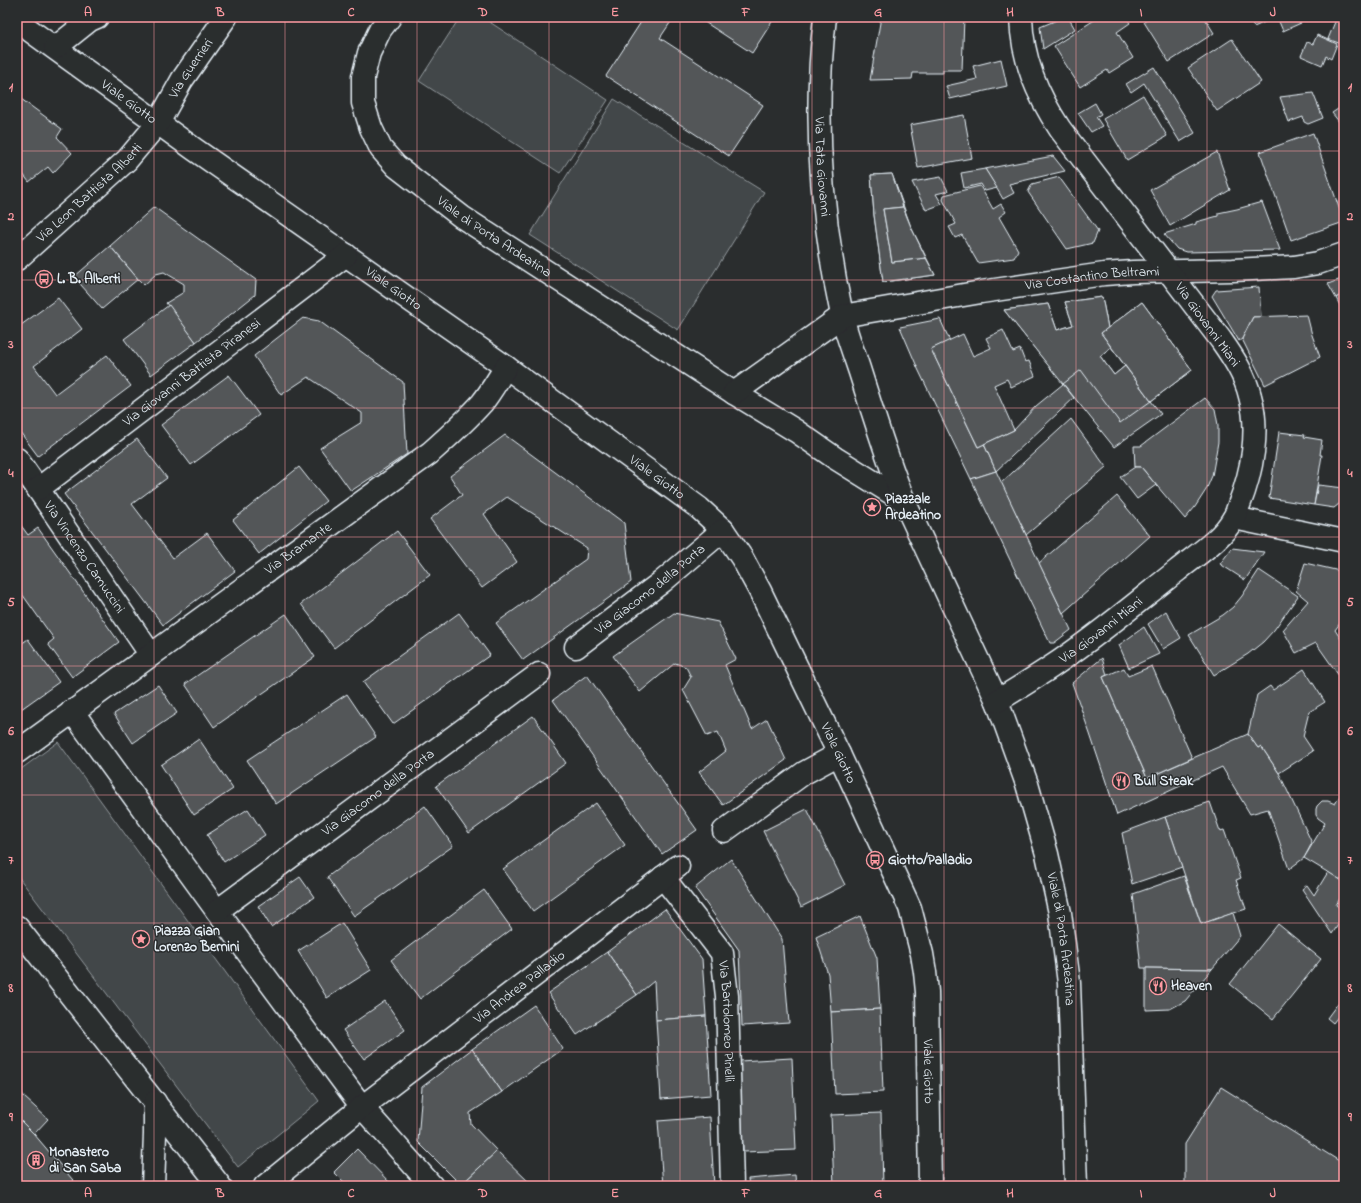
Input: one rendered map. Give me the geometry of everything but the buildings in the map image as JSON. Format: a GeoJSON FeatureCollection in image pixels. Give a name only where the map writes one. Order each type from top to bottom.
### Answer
{"type":"FeatureCollection","features":[{"type":"Feature","properties":{"kind":"street"},"geometry":{"type":"LineString","coordinates":[[55,48],[81,26],[97,17]]}},
{"type":"Feature","properties":{"kind":"street","name":"Via Guerrieri"},"geometry":{"type":"LineString","coordinates":[[158,123],[182,80],[226,17]]}},
{"type":"Feature","properties":{"kind":"street","name":"Viale di Porta Ardeatina"},"geometry":{"type":"LineString","coordinates":[[390,17],[380,30],[369,53],[362,77],[363,103],[371,128],[381,148],[396,166],[462,217],[734,393]]}},
{"type":"Feature","properties":{"kind":"street","name":"Via Tata Giovanni"},"geometry":{"type":"LineString","coordinates":[[825,17],[818,98],[819,147],[822,191],[828,237],[842,316]]}},
{"type":"Feature","properties":{"kind":"street","name":"Via Giovanni Miani"},"geometry":{"type":"LineString","coordinates":[[997,701],[1052,667],[1126,612],[1223,532],[1234,518],[1244,493],[1251,463],[1254,421],[1250,395],[1236,362],[1221,340],[1167,271],[1052,117],[1039,93],[1029,68],[1023,42],[1021,17]]}},
{"type":"Feature","properties":{"kind":"street","name":"Viale Giotto"},"geometry":{"type":"LineString","coordinates":[[17,21],[158,123],[506,367],[693,504],[724,530],[742,558],[760,591],[839,754],[910,908],[921,948],[927,992],[930,1186]]}},
{"type":"Feature","properties":{"kind":"street","name":"Via Leon Battista Alberti"},"geometry":{"type":"LineString","coordinates":[[17,259],[127,160],[158,123]]}},
{"type":"Feature","properties":{"kind":"street","name":"Via Costantino Beltrami"},"geometry":{"type":"LineString","coordinates":[[842,316],[981,292],[1104,274],[1294,267],[1318,263],[1344,254]]}},
{"type":"Feature","properties":{"kind":"street","name":"Via Giovanni Battista Piranesi"},"geometry":{"type":"LineString","coordinates":[[38,489],[346,255]]}},
{"type":"Feature","properties":{"kind":"street"},"geometry":{"type":"LineString","coordinates":[[904,501],[734,393],[842,316],[884,447],[904,501],[997,701]]}},
{"type":"Feature","properties":{"kind":"street","name":"Via Bramante"},"geometry":{"type":"LineString","coordinates":[[72,711],[430,454],[481,404],[506,367]]}},
{"type":"Feature","properties":{"kind":"street","name":"Via Vincenzo Camuccini"},"geometry":{"type":"LineString","coordinates":[[17,459],[151,655]]}},
{"type":"Feature","properties":{"kind":"street"},"geometry":{"type":"LineString","coordinates":[[1234,518],[1344,541]]}},
{"type":"Feature","properties":{"kind":"street","name":"Via Giacomo della Porta"},"geometry":{"type":"LineString","coordinates":[[576,647],[663,581],[724,530]]}},
{"type":"Feature","properties":{"kind":"street","name":"Via Giacomo della Porta"},"geometry":{"type":"LineString","coordinates":[[217,911],[540,674]]}},
{"type":"Feature","properties":{"kind":"street","name":"Viale di Porta Ardeatina"},"geometry":{"type":"LineString","coordinates":[[997,701],[1029,791],[1047,854],[1060,913],[1069,983],[1076,1186]]}},
{"type":"Feature","properties":{"kind":"street"},"geometry":{"type":"LineString","coordinates":[[17,752],[72,711],[362,1108],[432,1186]]}},
{"type":"Feature","properties":{"kind":"street"},"geometry":{"type":"LineString","coordinates":[[724,831],[804,773],[839,754]]}},
{"type":"Feature","properties":{"kind":"street","name":"Via Andrea Palladio"},"geometry":{"type":"LineString","coordinates":[[265,1186],[362,1108],[671,872]]}},
{"type":"Feature","properties":{"kind":"street","name":"Via Bartolomeo Pinelli"},"geometry":{"type":"LineString","coordinates":[[671,872],[722,953],[727,996],[732,1186]]}},
{"type":"Feature","properties":{"kind":"street"},"geometry":{"type":"LineString","coordinates":[[17,927],[220,1186]]}},
{"type":"Feature","properties":{"kind":"street"},"geometry":{"type":"LineString","coordinates":[[153,1186],[155,1102]]}},
{"type":"Feature","properties":{"kind":"shaded area"},"geometry":{"type":"Polygon","coordinates":[[[460,17],[482,17],[608,100],[560,173],[419,81],[460,17]]]}},
{"type":"Feature","properties":{"kind":"shaded area"},"geometry":{"type":"Polygon","coordinates":[[[614,99],[764,192],[678,330],[530,235],[614,99]]]}},
{"type":"Feature","properties":{"kind":"shaded area"},"geometry":{"type":"Polygon","coordinates":[[[58,742],[319,1101],[238,1167],[17,875],[17,772],[58,742]]]}},
{"type":"Feature","properties":{"kind":"place","name":"L. B. Alberti"},"geometry":{"type":"Point","coordinates":[44,279]}},
{"type":"Feature","properties":{"kind":"place","name":"Piazzale Ardeatino"},"geometry":{"type":"Point","coordinates":[872,507]}},
{"type":"Feature","properties":{"kind":"place","name":"Bull Steak"},"geometry":{"type":"Point","coordinates":[1121,781]}},
{"type":"Feature","properties":{"kind":"place","name":"Giotto/Palladio"},"geometry":{"type":"Point","coordinates":[875,860]}},
{"type":"Feature","properties":{"kind":"place","name":"Piazza Gian Lorenzo Bernini"},"geometry":{"type":"Point","coordinates":[141,939]}},
{"type":"Feature","properties":{"kind":"place","name":"Heaven"},"geometry":{"type":"Point","coordinates":[1158,986]}},
{"type":"Feature","properties":{"kind":"place","name":"Monastero di San Saba"},"geometry":{"type":"Point","coordinates":[36,1160]}}]}
